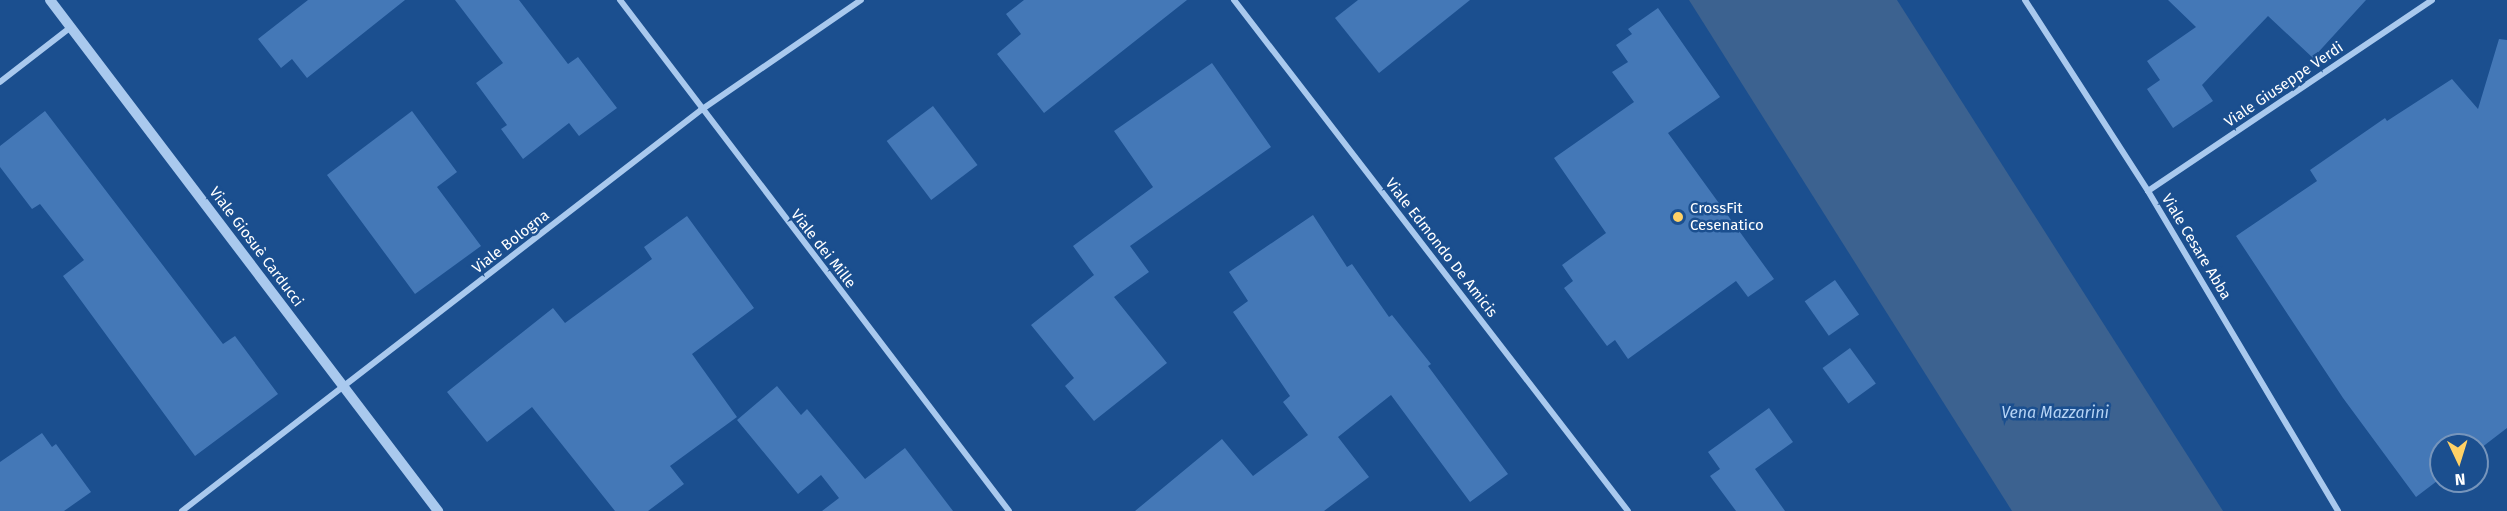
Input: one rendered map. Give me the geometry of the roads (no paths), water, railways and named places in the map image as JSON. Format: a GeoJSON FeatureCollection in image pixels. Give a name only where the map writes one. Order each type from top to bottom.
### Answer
{"type":"FeatureCollection","features":[{"type":"Feature","properties":{"kind":"street","name":"Viale Giosuè Carducci"},"geometry":{"type":"LineString","coordinates":[[50,0],[438,511]]}},
{"type":"Feature","properties":{"kind":"street","name":"Viale dei Mille"},"geometry":{"type":"LineString","coordinates":[[620,0],[701,110],[1009,511]]}},
{"type":"Feature","properties":{"kind":"street","name":"Viale Bologna"},"geometry":{"type":"LineString","coordinates":[[182,511],[701,110],[861,0]]}},
{"type":"Feature","properties":{"kind":"street","name":"Viale Edmondo De Amicis"},"geometry":{"type":"LineString","coordinates":[[1234,0],[1628,511]]}},
{"type":"Feature","properties":{"kind":"street","name":"Viale Cesare Abba"},"geometry":{"type":"LineString","coordinates":[[2025,0],[2148,191],[2338,511]]}},
{"type":"Feature","properties":{"kind":"street","name":"Viale Giuseppe Verdi"},"geometry":{"type":"LineString","coordinates":[[2148,191],[2432,0]]}},
{"type":"Feature","properties":{"kind":"street"},"geometry":{"type":"LineString","coordinates":[[0,82],[71,27]]}},
{"type":"Feature","properties":{"kind":"water","name":"Vena Mazzarini"},"geometry":{"type":"Polygon","coordinates":[[[1689,0],[1897,0],[2223,511],[2012,511],[1689,0]]]}},
{"type":"Feature","properties":{"kind":"place","name":"CrossFit Cesenatico"},"geometry":{"type":"Point","coordinates":[1678,217]}}]}
